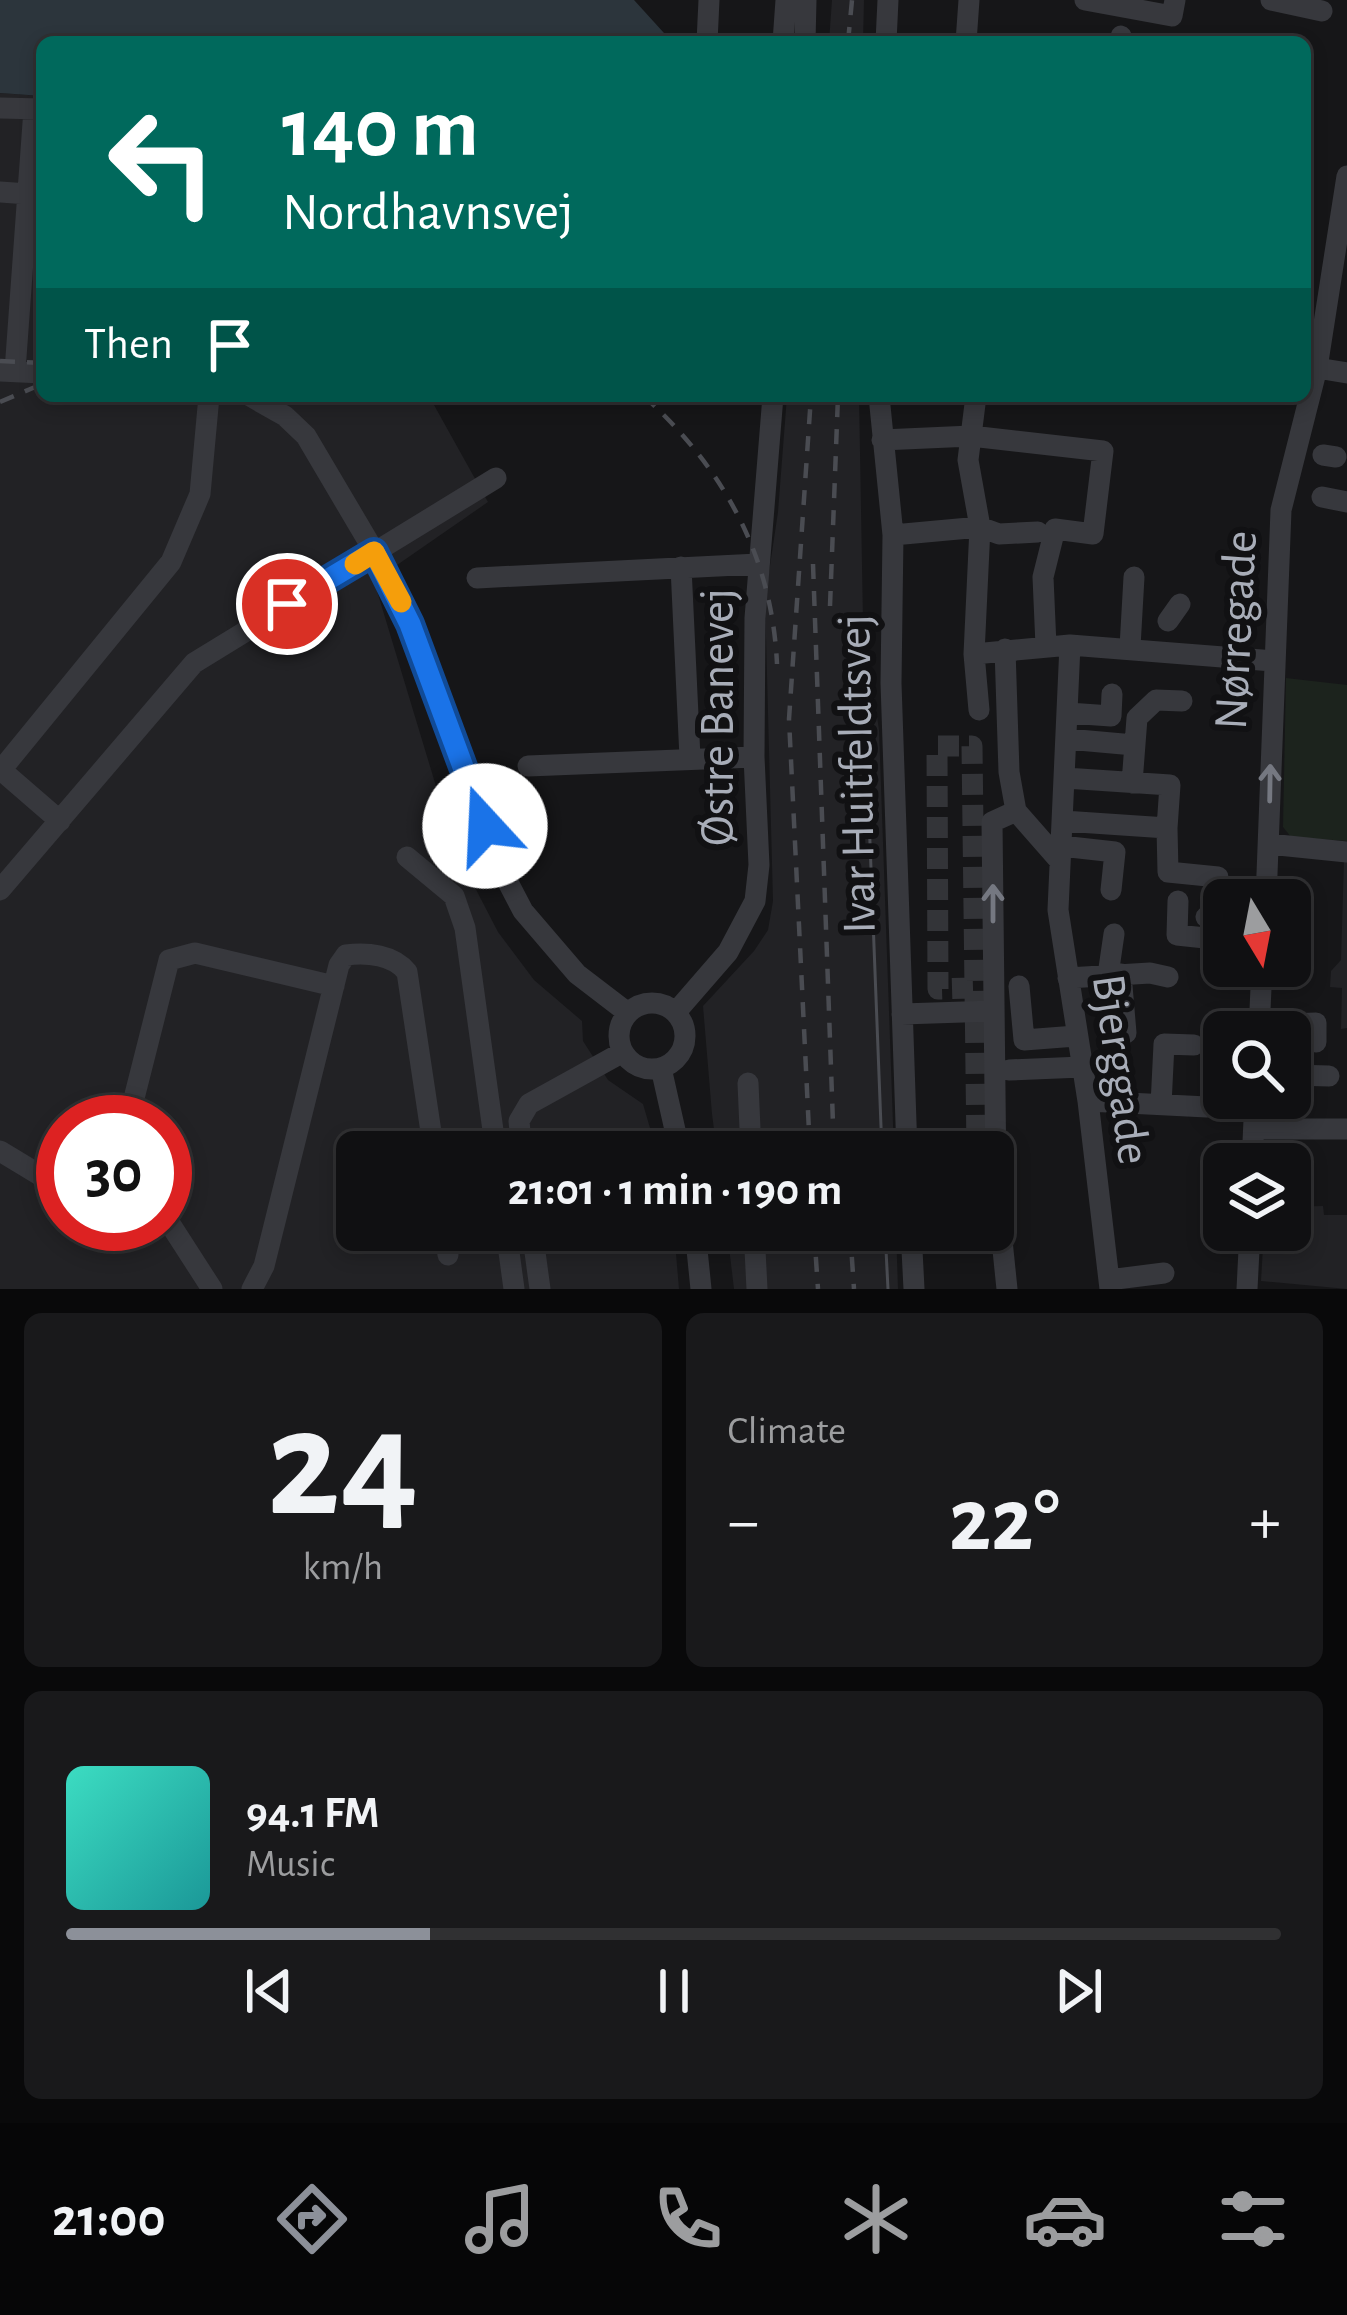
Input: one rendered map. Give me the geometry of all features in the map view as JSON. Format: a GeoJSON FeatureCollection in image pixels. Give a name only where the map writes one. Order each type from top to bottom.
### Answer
{"type":"FeatureCollection","features":[{"type":"Feature","properties":{"kind":"street"},"geometry":{"type":"LineString","coordinates":[[707,36],[709,0]]}},
{"type":"Feature","properties":{"kind":"street"},"geometry":{"type":"LineString","coordinates":[[783,36],[786,0]]}},
{"type":"Feature","properties":{"kind":"street"},"geometry":{"type":"LineString","coordinates":[[805,36],[806,0]]}},
{"type":"Feature","properties":{"kind":"street"},"geometry":{"type":"LineString","coordinates":[[886,36],[888,0]]}},
{"type":"Feature","properties":{"kind":"street"},"geometry":{"type":"LineString","coordinates":[[966,36],[969,0]]}},
{"type":"Feature","properties":{"kind":"street"},"geometry":{"type":"LineString","coordinates":[[1085,0],[1172,16],[1175,0]]}},
{"type":"Feature","properties":{"kind":"street"},"geometry":{"type":"LineString","coordinates":[[1271,0],[1322,11]]}},
{"type":"Feature","properties":{"kind":"street"},"geometry":{"type":"LineString","coordinates":[[0,108],[36,109]]}},
{"type":"Feature","properties":{"kind":"street"},"geometry":{"type":"LineString","coordinates":[[36,126],[5,372],[36,373]]}},
{"type":"Feature","properties":{"kind":"street","name":"Nørregade"},"geometry":{"type":"LineString","coordinates":[[1311,378],[1342,244],[1347,176]]}},
{"type":"Feature","properties":{"kind":"street"},"geometry":{"type":"LineString","coordinates":[[0,192],[28,194]]}},
{"type":"Feature","properties":{"kind":"street"},"geometry":{"type":"LineString","coordinates":[[1311,382],[1347,373]]}},
{"type":"Feature","properties":{"kind":"street","name":"Nørregade"},"geometry":{"type":"LineString","coordinates":[[1267,879],[1281,509],[1314,453],[1311,400]]}},
{"type":"Feature","properties":{"kind":"street"},"geometry":{"type":"LineString","coordinates":[[60,821],[1,770],[171,562],[200,494],[208,402]]}},
{"type":"Feature","properties":{"kind":"street"},"geometry":{"type":"LineString","coordinates":[[260,402],[306,436],[374,552],[410,624],[499,865],[524,911],[577,974],[628,1013]]}},
{"type":"Feature","properties":{"kind":"street","name":"Østre Banevej"},"geometry":{"type":"LineString","coordinates":[[676,1012],[728,952],[754,901],[759,865],[754,757],[758,565],[772,402]]}},
{"type":"Feature","properties":{"kind":"street","name":"Ivar Huitfeldtsvej"},"geometry":{"type":"LineString","coordinates":[[879,402],[893,535],[891,683],[906,1131]]}},
{"type":"Feature","properties":{"kind":"street"},"geometry":{"type":"LineString","coordinates":[[975,402],[968,460],[980,527],[974,654],[979,708],[1007,705]]}},
{"type":"Feature","properties":{"kind":"street"},"geometry":{"type":"LineString","coordinates":[[882,440],[971,436],[1103,451],[1093,534],[1054,530],[1043,577],[1046,646]]}},
{"type":"Feature","properties":{"kind":"street"},"geometry":{"type":"LineString","coordinates":[[0,890],[194,663],[496,478]]}},
{"type":"Feature","properties":{"kind":"street"},"geometry":{"type":"LineString","coordinates":[[1322,497],[1347,502]]}},
{"type":"Feature","properties":{"kind":"street"},"geometry":{"type":"LineString","coordinates":[[893,535],[980,527],[999,534],[1038,532]]}},
{"type":"Feature","properties":{"kind":"street"},"geometry":{"type":"LineString","coordinates":[[477,578],[758,565]]}},
{"type":"Feature","properties":{"kind":"street"},"geometry":{"type":"LineString","coordinates":[[681,567],[690,758]]}},
{"type":"Feature","properties":{"kind":"street"},"geometry":{"type":"LineString","coordinates":[[1130,647],[1124,602],[1134,577]]}},
{"type":"Feature","properties":{"kind":"street"},"geometry":{"type":"LineString","coordinates":[[974,654],[1070,645],[1166,648],[1274,661]]}},
{"type":"Feature","properties":{"kind":"street","name":"Bjerggade"},"geometry":{"type":"LineString","coordinates":[[1070,645],[1058,910],[1110,1284]]}},
{"type":"Feature","properties":{"kind":"street"},"geometry":{"type":"LineString","coordinates":[[1010,648],[1009,772],[1016,811],[1060,853],[1114,852],[1111,890]]}},
{"type":"Feature","properties":{"kind":"street"},"geometry":{"type":"LineString","coordinates":[[1067,713],[1111,716],[1112,694]]}},
{"type":"Feature","properties":{"kind":"street"},"geometry":{"type":"LineString","coordinates":[[1132,783],[1137,718],[1156,700],[1182,701]]}},
{"type":"Feature","properties":{"kind":"street"},"geometry":{"type":"LineString","coordinates":[[1067,740],[1134,745]]}},
{"type":"Feature","properties":{"kind":"street"},"geometry":{"type":"LineString","coordinates":[[528,766],[754,757]]}},
{"type":"Feature","properties":{"kind":"street"},"geometry":{"type":"LineString","coordinates":[[1065,778],[1170,785],[1168,872],[1218,877]]}},
{"type":"Feature","properties":{"kind":"street"},"geometry":{"type":"LineString","coordinates":[[995,1131],[992,823],[1016,811]]}},
{"type":"Feature","properties":{"kind":"street"},"geometry":{"type":"LineString","coordinates":[[1063,821],[1167,828]]}},
{"type":"Feature","properties":{"kind":"street"},"geometry":{"type":"LineString","coordinates":[[1269,844],[1347,851]]}},
{"type":"Feature","properties":{"kind":"street"},"geometry":{"type":"LineString","coordinates":[[407,857],[454,896],[465,928],[493,1131]]}},
{"type":"Feature","properties":{"kind":"street"},"geometry":{"type":"LineString","coordinates":[[1178,902],[1177,935],[1203,938]]}},
{"type":"Feature","properties":{"kind":"street"},"geometry":{"type":"LineString","coordinates":[[1114,934],[1114,974],[1126,1033]]}},
{"type":"Feature","properties":{"kind":"street"},"geometry":{"type":"LineString","coordinates":[[135,1095],[169,960],[195,953],[334,986]]}},
{"type":"Feature","properties":{"kind":"street"},"geometry":{"type":"LineString","coordinates":[[252,1289],[264,1266],[334,986],[346,955],[378,956],[400,963],[407,972],[431,1131]]}},
{"type":"Feature","properties":{"kind":"street"},"geometry":{"type":"LineString","coordinates":[[1068,978],[1168,977]]}},
{"type":"Feature","properties":{"kind":"street"},"geometry":{"type":"LineString","coordinates":[[1019,986],[1024,1040],[1076,1036]]}},
{"type":"Feature","properties":{"kind":"street"},"geometry":{"type":"LineString","coordinates":[[647,1003],[676,1012],[686,1032],[685,1044],[672,1063],[662,1068],[640,1066],[623,1052],[619,1032],[628,1013],[647,1003]]}},
{"type":"Feature","properties":{"kind":"street"},"geometry":{"type":"LineString","coordinates":[[902,1014],[994,1011]]}},
{"type":"Feature","properties":{"kind":"street"},"geometry":{"type":"LineString","coordinates":[[1311,1024],[1316,1024],[1316,1042]]}},
{"type":"Feature","properties":{"kind":"street"},"geometry":{"type":"LineString","coordinates":[[1161,1105],[1164,1044],[1194,1045]]}},
{"type":"Feature","properties":{"kind":"street"},"geometry":{"type":"LineString","coordinates":[[520,1131],[519,1121],[529,1104],[623,1052]]}},
{"type":"Feature","properties":{"kind":"street"},"geometry":{"type":"LineString","coordinates":[[1010,1070],[1082,1067]]}},
{"type":"Feature","properties":{"kind":"street"},"geometry":{"type":"LineString","coordinates":[[662,1068],[676,1131]]}},
{"type":"Feature","properties":{"kind":"street"},"geometry":{"type":"LineString","coordinates":[[1311,1076],[1329,1076]]}},
{"type":"Feature","properties":{"kind":"street"},"geometry":{"type":"LineString","coordinates":[[748,1083],[750,1131]]}},
{"type":"Feature","properties":{"kind":"street"},"geometry":{"type":"LineString","coordinates":[[1088,1101],[1203,1107]]}},
{"type":"Feature","properties":{"kind":"street"},"geometry":{"type":"LineString","coordinates":[[1253,1143],[1255,1119]]}},
{"type":"Feature","properties":{"kind":"street"},"geometry":{"type":"LineString","coordinates":[[1254,1129],[1347,1129]]}},
{"type":"Feature","properties":{"kind":"street"},"geometry":{"type":"LineString","coordinates":[[0,1150],[36,1172]]}},
{"type":"Feature","properties":{"kind":"street"},"geometry":{"type":"LineString","coordinates":[[188,1251],[212,1289]]}},
{"type":"Feature","properties":{"kind":"street"},"geometry":{"type":"LineString","coordinates":[[448,1251],[448,1255]]}},
{"type":"Feature","properties":{"kind":"street"},"geometry":{"type":"LineString","coordinates":[[509,1251],[514,1289]]}},
{"type":"Feature","properties":{"kind":"street"},"geometry":{"type":"LineString","coordinates":[[535,1251],[540,1289]]}},
{"type":"Feature","properties":{"kind":"street"},"geometry":{"type":"LineString","coordinates":[[697,1251],[701,1289]]}},
{"type":"Feature","properties":{"kind":"street"},"geometry":{"type":"LineString","coordinates":[[755,1251],[757,1289]]}},
{"type":"Feature","properties":{"kind":"street"},"geometry":{"type":"LineString","coordinates":[[912,1251],[914,1289]]}},
{"type":"Feature","properties":{"kind":"street"},"geometry":{"type":"LineString","coordinates":[[1003,1251],[1007,1289]]}},
{"type":"Feature","properties":{"kind":"street"},"geometry":{"type":"LineString","coordinates":[[1247,1289],[1249,1251]]}},
{"type":"Feature","properties":{"kind":"street"},"geometry":{"type":"LineString","coordinates":[[1110,1284],[1164,1273]]}},
{"type":"Feature","properties":{"kind":"shaded area"},"geometry":{"type":"Polygon","coordinates":[[[0,0],[634,0],[664,33],[36,36],[36,96],[0,93],[0,0]]]}},
{"type":"Feature","properties":{"kind":"shaded area"},"geometry":{"type":"Polygon","coordinates":[[[832,0],[864,0],[863,36],[829,36],[832,0]]]}},
{"type":"Feature","properties":{"kind":"shaded area"},"geometry":{"type":"Polygon","coordinates":[[[0,93],[36,96],[36,402],[432,402],[488,502],[374,581],[455,849],[498,932],[534,980],[582,1021],[583,1041],[608,1080],[643,1104],[651,1131],[336,1131],[336,1251],[676,1251],[679,1289],[0,1289],[0,93]]]}},
{"type":"Feature","properties":{"kind":"shaded area"},"geometry":{"type":"Polygon","coordinates":[[[787,402],[859,402],[863,621],[879,730],[893,1131],[714,1131],[703,1006],[768,930],[773,901],[765,599],[787,402]]]}},
{"type":"Feature","properties":{"kind":"shaded area"},"geometry":{"type":"Polygon","coordinates":[[[1286,678],[1347,685],[1347,841],[1291,837],[1283,827],[1286,678]]]}},
{"type":"Feature","properties":{"kind":"shaded area"},"geometry":{"type":"Polygon","coordinates":[[[1344,860],[1347,1028],[1341,1029],[1342,988],[1330,987],[1331,971],[1341,960],[1344,860]]]}},
{"type":"Feature","properties":{"kind":"shaded area"},"geometry":{"type":"Polygon","coordinates":[[[1311,1206],[1323,1206],[1324,1215],[1347,1215],[1347,1289],[1261,1281],[1263,1251],[1311,1251],[1311,1206]]]}},
{"type":"Feature","properties":{"kind":"shaded area"},"geometry":{"type":"Polygon","coordinates":[[[729,1251],[897,1251],[898,1289],[734,1289],[729,1251]]]}},
{"type":"Feature","properties":{"kind":"tunnel"},"geometry":{"type":"LineString","coordinates":[[973,988],[938,989],[937,746],[972,746],[977,1131]]}},
{"type":"Feature","properties":{"kind":"tram line"},"geometry":{"type":"LineString","coordinates":[[866,740],[881,1131]]}},
{"type":"Feature","properties":{"kind":"tram line"},"geometry":{"type":"LineString","coordinates":[[886,1251],[888,1289]]}},
{"type":"Feature","properties":{"kind":"railway"},"geometry":{"type":"LineString","coordinates":[[849,36],[852,0]]}},
{"type":"Feature","properties":{"kind":"railway"},"geometry":{"type":"LineString","coordinates":[[0,361],[36,363]]}},
{"type":"Feature","properties":{"kind":"railway"},"geometry":{"type":"LineString","coordinates":[[0,402],[36,387]]}},
{"type":"Feature","properties":{"kind":"railway"},"geometry":{"type":"LineString","coordinates":[[650,402],[698,453],[739,517],[765,587],[777,664]]}},
{"type":"Feature","properties":{"kind":"railway"},"geometry":{"type":"LineString","coordinates":[[809,1131],[789,719],[811,402]]}},
{"type":"Feature","properties":{"kind":"railway"},"geometry":{"type":"LineString","coordinates":[[830,606],[838,402]]}},
{"type":"Feature","properties":{"kind":"railway"},"geometry":{"type":"LineString","coordinates":[[813,564],[833,1131]]}},
{"type":"Feature","properties":{"kind":"railway"},"geometry":{"type":"LineString","coordinates":[[815,1251],[818,1289]]}},
{"type":"Feature","properties":{"kind":"railway"},"geometry":{"type":"LineString","coordinates":[[851,1251],[854,1289]]}},
{"type":"Feature","properties":{"kind":"slow traffic"},"geometry":{"type":"LineString","coordinates":[[355,564],[374,552],[401,602]]}},
{"type":"Feature","properties":{"kind":"route"},"geometry":{"type":"LineString","coordinates":[[287,604],[374,552],[410,624],[485,826]]}}]}
